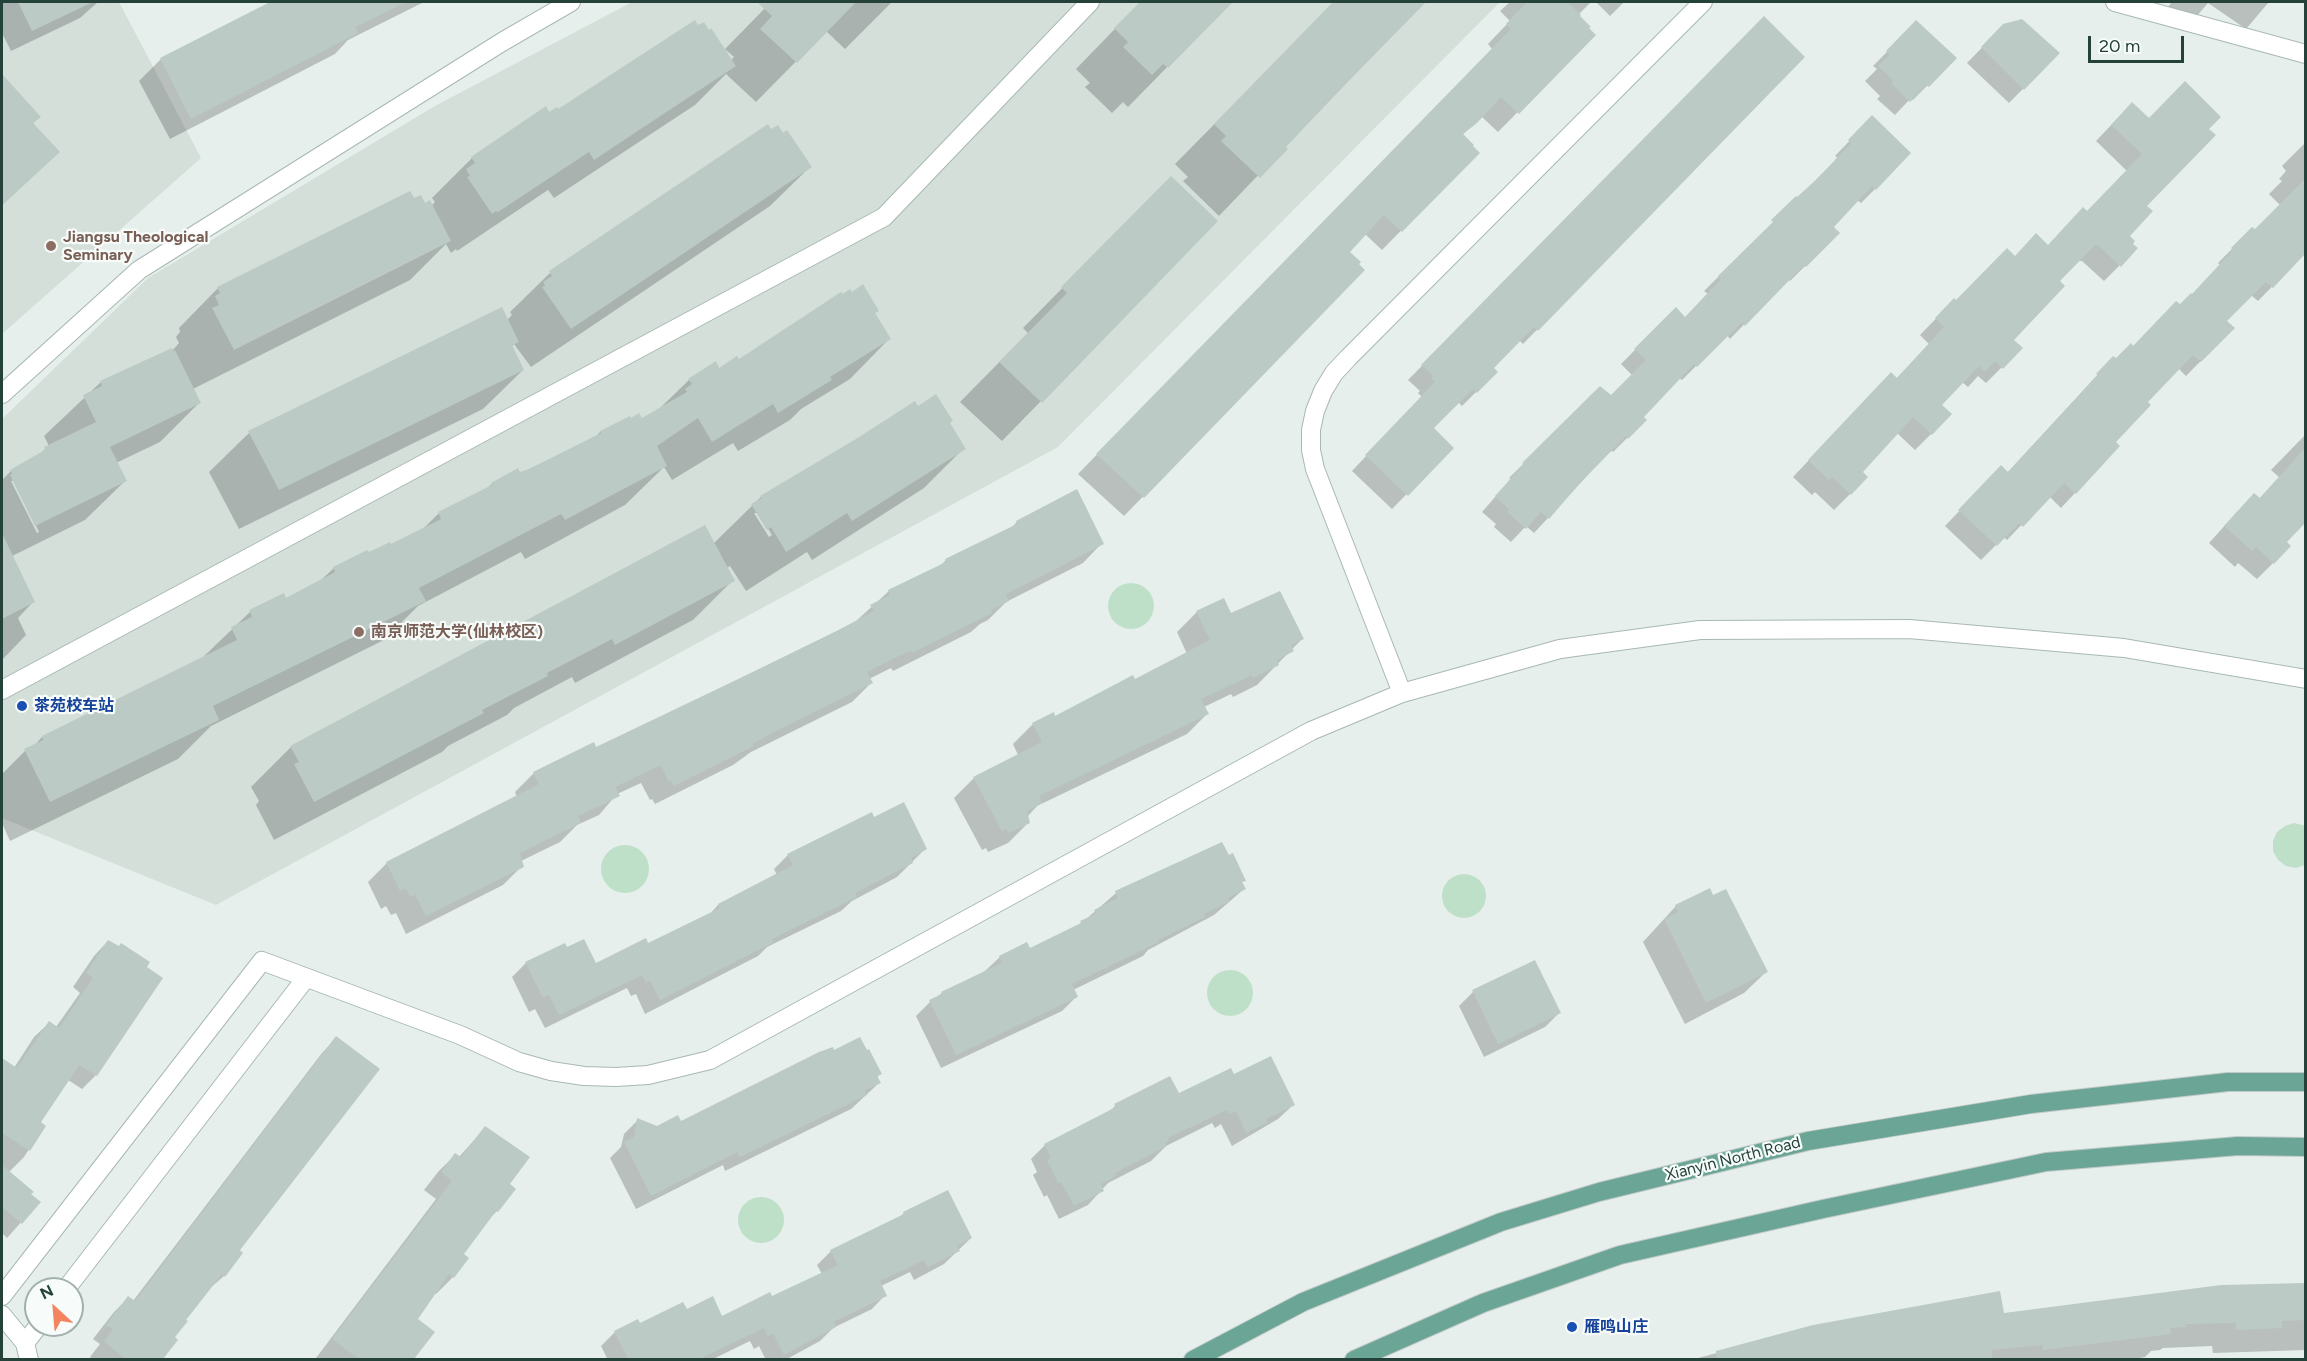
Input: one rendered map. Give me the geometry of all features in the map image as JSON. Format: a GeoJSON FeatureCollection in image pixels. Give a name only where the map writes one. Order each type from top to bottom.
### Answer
{"type":"FeatureCollection","features":[{"type":"Feature","properties":{"kind":"main road","name":"Xianyin North Road"},"geometry":{"type":"LineString","coordinates":[[1193,1359],[1303,1302],[1501,1222],[1599,1192],[1808,1141],[2031,1104],[2228,1082],[2306,1082]]}},
{"type":"Feature","properties":{"kind":"main road"},"geometry":{"type":"LineString","coordinates":[[1354,1359],[1483,1303],[1620,1255],[1822,1209],[2046,1162],[2238,1146],[2306,1147]]}},
{"type":"Feature","properties":{"kind":"street"},"geometry":{"type":"LineString","coordinates":[[2,394],[139,270],[491,48],[571,2]]}},
{"type":"Feature","properties":{"kind":"street"},"geometry":{"type":"LineString","coordinates":[[2,690],[884,217],[1090,2]]}},
{"type":"Feature","properties":{"kind":"street"},"geometry":{"type":"LineString","coordinates":[[1402,693],[1315,469],[1311,450],[1311,430],[1323,391],[1334,373],[1348,358],[1703,2]]}},
{"type":"Feature","properties":{"kind":"street"},"geometry":{"type":"LineString","coordinates":[[2115,2],[2306,54]]}},
{"type":"Feature","properties":{"kind":"street"},"geometry":{"type":"LineString","coordinates":[[2,1296],[262,961],[460,1035],[519,1062],[551,1071],[616,1077],[648,1075],[710,1060],[1311,731],[1402,693],[1560,649],[1700,630],[1909,628],[2124,648],[2306,679]]}},
{"type":"Feature","properties":{"kind":"street"},"geometry":{"type":"LineString","coordinates":[[75,1277],[306,978]]}},
{"type":"Feature","properties":{"kind":"street"},"geometry":{"type":"LineString","coordinates":[[2,1315],[27,1351]]}},
{"type":"Feature","properties":{"kind":"street"},"geometry":{"type":"LineString","coordinates":[[27,1351],[33,1337]]}},
{"type":"Feature","properties":{"kind":"shaded area","name":"Jiangsu Theological Seminary"},"geometry":{"type":"Polygon","coordinates":[[[2,2],[119,2],[201,158],[2,334],[2,2]]]}},
{"type":"Feature","properties":{"kind":"shaded area","name":"南京师范大学(仙林校区)"},"geometry":{"type":"Polygon","coordinates":[[[632,2],[1500,2],[1058,447],[216,905],[2,818],[2,419],[148,278],[435,106],[632,2]]]}},
{"type":"Feature","properties":{"kind":"green space"},"geometry":{"type":"Polygon","coordinates":[[[1131,583],[1147,590],[1154,606],[1147,622],[1131,629],[1115,622],[1108,606],[1115,590],[1131,583]]]}},
{"type":"Feature","properties":{"kind":"green space"},"geometry":{"type":"Polygon","coordinates":[[[2294,823],[2306,826],[2305,865],[2296,868],[2286,866],[2278,860],[2273,851],[2273,841],[2277,832],[2294,823]]]}},
{"type":"Feature","properties":{"kind":"green space"},"geometry":{"type":"Polygon","coordinates":[[[625,845],[642,852],[649,869],[642,886],[625,893],[608,886],[601,869],[608,852],[625,845]]]}},
{"type":"Feature","properties":{"kind":"green space"},"geometry":{"type":"Polygon","coordinates":[[[1464,874],[1480,880],[1486,896],[1480,912],[1464,918],[1448,912],[1442,896],[1448,880],[1464,874]]]}},
{"type":"Feature","properties":{"kind":"green space"},"geometry":{"type":"Polygon","coordinates":[[[1230,970],[1246,977],[1253,993],[1246,1009],[1230,1016],[1214,1009],[1207,993],[1214,977],[1230,970]]]}},
{"type":"Feature","properties":{"kind":"green space"},"geometry":{"type":"Polygon","coordinates":[[[761,1197],[777,1204],[784,1220],[777,1236],[761,1243],[745,1236],[738,1220],[745,1204],[761,1197]]]}},
{"type":"Feature","properties":{"kind":"building"},"geometry":{"type":"Polygon","coordinates":[[[18,2],[93,2],[32,31],[18,2]]]}},
{"type":"Feature","properties":{"kind":"building"},"geometry":{"type":"Polygon","coordinates":[[[270,2],[406,2],[355,27],[358,33],[191,119],[160,58],[270,2]]]}},
{"type":"Feature","properties":{"kind":"building"},"geometry":{"type":"Polygon","coordinates":[[[757,2],[856,2],[797,63],[760,29],[772,16],[757,2]]]}},
{"type":"Feature","properties":{"kind":"building"},"geometry":{"type":"Polygon","coordinates":[[[1140,2],[1233,2],[1168,68],[1163,64],[1152,75],[1123,47],[1128,42],[1114,28],[1140,2]]]}},
{"type":"Feature","properties":{"kind":"building"},"geometry":{"type":"Polygon","coordinates":[[[1333,2],[1426,2],[1330,100],[1260,178],[1221,141],[1226,136],[1214,124],[1333,2]]]}},
{"type":"Feature","properties":{"kind":"building"},"geometry":{"type":"Polygon","coordinates":[[[1527,2],[1568,2],[1596,35],[1519,114],[1501,97],[1477,123],[1463,134],[1480,153],[1402,232],[1384,215],[1350,252],[1361,262],[1359,264],[1365,270],[1144,498],[1096,454],[1511,29],[1506,24],[1527,2]]]}},
{"type":"Feature","properties":{"kind":"building"},"geometry":{"type":"Polygon","coordinates":[[[1764,16],[1805,57],[1538,331],[1534,327],[1494,368],[1498,372],[1477,393],[1473,389],[1434,428],[1454,448],[1408,496],[1365,455],[1435,382],[1431,378],[1433,376],[1421,365],[1764,16]]]}},
{"type":"Feature","properties":{"kind":"building"},"geometry":{"type":"Polygon","coordinates":[[[2022,19],[2060,53],[2024,90],[1981,47],[2003,24],[2022,19]]]}},
{"type":"Feature","properties":{"kind":"building"},"geometry":{"type":"Polygon","coordinates":[[[695,20],[698,25],[704,22],[709,30],[711,28],[736,66],[594,160],[589,152],[492,214],[467,177],[470,176],[466,169],[475,163],[471,157],[546,106],[549,112],[557,107],[558,109],[695,20]]]}},
{"type":"Feature","properties":{"kind":"building"},"geometry":{"type":"Polygon","coordinates":[[[1916,20],[1957,58],[1929,87],[1926,85],[1910,102],[1891,83],[1893,80],[1878,66],[1890,54],[1886,51],[1916,20]]]}},
{"type":"Feature","properties":{"kind":"building"},"geometry":{"type":"Polygon","coordinates":[[[2,74],[41,117],[33,123],[60,152],[2,205],[2,74]]]}},
{"type":"Feature","properties":{"kind":"building"},"geometry":{"type":"Polygon","coordinates":[[[2185,81],[2221,117],[2209,129],[2216,135],[2147,206],[2153,211],[2130,236],[2135,241],[2133,244],[2138,248],[2121,267],[2098,245],[2095,245],[2060,281],[2065,286],[2014,340],[2023,348],[2003,369],[1995,361],[1985,372],[1979,366],[1942,405],[1952,414],[1932,435],[1913,417],[1863,472],[1868,477],[1851,495],[1832,477],[1829,480],[1808,460],[1891,372],[1897,378],[1944,327],[1935,318],[2007,248],[2015,256],[2036,233],[2048,245],[2083,207],[2087,211],[2142,154],[2111,125],[2132,102],[2149,118],[2185,81]]]}},
{"type":"Feature","properties":{"kind":"building"},"geometry":{"type":"Polygon","coordinates":[[[1872,115],[1911,153],[1876,190],[1872,186],[1834,227],[1840,233],[1806,267],[1804,265],[1745,326],[1742,322],[1697,367],[1694,364],[1644,417],[1647,420],[1628,439],[1626,436],[1549,519],[1541,512],[1526,529],[1507,512],[1509,509],[1495,496],[1524,464],[1522,463],[1600,386],[1611,395],[1646,360],[1634,349],[1676,307],[1685,317],[1721,279],[1718,276],[1773,222],[1771,220],[1816,180],[1851,143],[1848,140],[1872,115]]]}},
{"type":"Feature","properties":{"kind":"building"},"geometry":{"type":"Polygon","coordinates":[[[768,124],[771,129],[778,125],[783,133],[787,130],[812,167],[571,329],[542,287],[545,286],[543,282],[552,276],[549,271],[768,124]]]}},
{"type":"Feature","properties":{"kind":"building"},"geometry":{"type":"Polygon","coordinates":[[[1171,176],[1218,221],[1042,403],[999,362],[1067,293],[1061,287],[1171,176]]]}},
{"type":"Feature","properties":{"kind":"building"},"geometry":{"type":"Polygon","coordinates":[[[2306,178],[2305,254],[2273,288],[2266,282],[2227,321],[2235,328],[2201,362],[2193,355],[2148,402],[2151,405],[2116,442],[2120,446],[2076,494],[2064,483],[2023,527],[2019,523],[1997,546],[1958,510],[2001,465],[2008,472],[2113,356],[2116,358],[2131,343],[2133,346],[2176,301],[2180,304],[2192,294],[2233,250],[2231,248],[2252,227],[2255,229],[2306,178]]]}},
{"type":"Feature","properties":{"kind":"building"},"geometry":{"type":"Polygon","coordinates":[[[410,191],[414,198],[421,195],[425,203],[430,200],[451,241],[234,350],[212,308],[219,305],[215,296],[220,293],[217,287],[410,191]]]}},
{"type":"Feature","properties":{"kind":"building"},"geometry":{"type":"Polygon","coordinates":[[[863,284],[879,311],[875,313],[891,339],[830,377],[832,380],[778,413],[773,404],[712,442],[698,418],[657,446],[667,466],[565,520],[561,514],[419,588],[426,601],[213,706],[219,720],[50,802],[24,749],[43,740],[42,736],[237,640],[231,627],[252,617],[249,610],[284,593],[286,598],[335,572],[333,567],[367,550],[369,552],[390,542],[391,544],[441,519],[438,512],[492,485],[491,483],[518,468],[520,472],[529,469],[630,416],[631,418],[639,413],[642,418],[687,392],[685,389],[692,384],[688,379],[716,361],[719,368],[737,356],[739,359],[841,292],[843,294],[850,289],[852,292],[863,284]]]}},
{"type":"Feature","properties":{"kind":"building"},"geometry":{"type":"Polygon","coordinates":[[[502,307],[519,342],[512,345],[524,370],[279,490],[248,431],[502,307]]]}},
{"type":"Feature","properties":{"kind":"building"},"geometry":{"type":"Polygon","coordinates":[[[172,348],[201,403],[110,447],[127,481],[35,526],[10,475],[12,474],[10,470],[45,450],[44,447],[96,422],[83,395],[102,386],[100,381],[172,348]]]}},
{"type":"Feature","properties":{"kind":"building"},"geometry":{"type":"Polygon","coordinates":[[[936,394],[953,421],[950,423],[966,449],[852,521],[847,513],[786,552],[771,527],[767,530],[751,504],[762,498],[760,496],[915,401],[918,406],[936,394]]]}},
{"type":"Feature","properties":{"kind":"building"},"geometry":{"type":"Polygon","coordinates":[[[2306,447],[2306,522],[2287,542],[2291,546],[2274,564],[2256,547],[2252,551],[2224,526],[2254,493],[2260,498],[2306,447]]]}},
{"type":"Feature","properties":{"kind":"building"},"geometry":{"type":"Polygon","coordinates":[[[1077,489],[1104,544],[1006,594],[1009,601],[991,610],[992,613],[912,653],[911,650],[867,672],[873,683],[772,733],[752,744],[754,746],[674,786],[671,781],[669,782],[661,765],[615,787],[620,796],[578,816],[581,823],[520,853],[524,867],[426,916],[415,895],[410,897],[406,888],[400,891],[386,862],[539,784],[533,772],[594,742],[596,747],[822,639],[874,611],[870,605],[890,595],[888,590],[946,562],[945,559],[1017,524],[1016,521],[1077,489]]]}},
{"type":"Feature","properties":{"kind":"building"},"geometry":{"type":"Polygon","coordinates":[[[705,525],[735,581],[615,645],[612,639],[547,673],[548,676],[482,710],[484,713],[314,802],[294,764],[299,762],[290,746],[705,525]]]}},
{"type":"Feature","properties":{"kind":"building"},"geometry":{"type":"Polygon","coordinates":[[[2,533],[35,602],[2,619],[2,533]]]}},
{"type":"Feature","properties":{"kind":"building"},"geometry":{"type":"Polygon","coordinates":[[[1280,591],[1304,639],[1291,645],[1294,651],[1277,660],[1279,665],[1201,699],[1209,714],[1039,796],[1042,803],[1027,811],[1030,823],[1009,833],[1006,829],[1002,831],[973,777],[1042,742],[1032,723],[1054,712],[1055,716],[1133,675],[1135,679],[1210,640],[1196,611],[1224,598],[1231,613],[1280,591]]]}},
{"type":"Feature","properties":{"kind":"building"},"geometry":{"type":"Polygon","coordinates":[[[904,802],[927,849],[911,858],[913,863],[855,893],[857,897],[772,939],[774,942],[660,1000],[650,981],[646,983],[642,975],[559,1015],[549,995],[543,998],[525,962],[565,943],[567,947],[584,939],[596,963],[646,938],[648,943],[720,908],[718,904],[793,865],[787,854],[872,812],[874,817],[904,802]]]}},
{"type":"Feature","properties":{"kind":"building"},"geometry":{"type":"Polygon","coordinates":[[[1222,842],[1229,855],[1233,853],[1246,881],[1242,882],[1246,889],[1228,898],[1230,901],[1204,914],[1205,917],[1072,984],[1078,997],[956,1055],[929,1000],[1002,963],[999,956],[1027,942],[1030,948],[1081,923],[1080,921],[1096,914],[1094,910],[1118,898],[1115,891],[1222,842]]]}},
{"type":"Feature","properties":{"kind":"building"},"geometry":{"type":"Polygon","coordinates":[[[1710,888],[1713,895],[1726,889],[1768,972],[1706,1003],[1664,919],[1678,912],[1675,905],[1710,888]]]}},
{"type":"Feature","properties":{"kind":"building"},"geometry":{"type":"Polygon","coordinates":[[[108,940],[119,946],[121,943],[150,962],[147,967],[163,978],[97,1076],[80,1065],[78,1067],[41,1122],[46,1126],[30,1151],[2,1133],[2,1058],[17,1068],[49,1021],[59,1028],[93,978],[86,973],[108,940]]]}},
{"type":"Feature","properties":{"kind":"building"},"geometry":{"type":"Polygon","coordinates":[[[1535,960],[1561,1013],[1498,1044],[1472,990],[1535,960]]]}},
{"type":"Feature","properties":{"kind":"building"},"geometry":{"type":"Polygon","coordinates":[[[336,1036],[380,1069],[240,1250],[243,1253],[225,1277],[222,1274],[186,1320],[188,1321],[175,1337],[178,1340],[163,1359],[126,1359],[104,1342],[113,1329],[106,1325],[128,1296],[135,1301],[336,1036]]]}},
{"type":"Feature","properties":{"kind":"building"},"geometry":{"type":"Polygon","coordinates":[[[860,1037],[882,1074],[877,1076],[881,1083],[865,1090],[867,1095],[740,1157],[737,1152],[651,1196],[624,1142],[634,1137],[637,1118],[657,1126],[678,1115],[681,1121],[819,1052],[833,1047],[834,1050],[860,1037]]]}},
{"type":"Feature","properties":{"kind":"building"},"geometry":{"type":"Polygon","coordinates":[[[1271,1056],[1295,1105],[1266,1119],[1268,1122],[1246,1133],[1236,1111],[1229,1114],[1227,1110],[1168,1138],[1169,1141],[1165,1143],[1167,1146],[1115,1173],[1116,1176],[1101,1184],[1104,1191],[1074,1206],[1061,1182],[1058,1183],[1047,1160],[1051,1158],[1044,1144],[1116,1107],[1114,1104],[1170,1076],[1179,1093],[1231,1068],[1234,1074],[1271,1056]]]}},
{"type":"Feature","properties":{"kind":"building"},"geometry":{"type":"Polygon","coordinates":[[[485,1126],[530,1157],[510,1184],[516,1189],[498,1212],[496,1211],[464,1254],[469,1258],[454,1278],[449,1274],[418,1319],[435,1332],[414,1359],[359,1359],[332,1339],[452,1181],[441,1172],[455,1153],[461,1157],[485,1126]]]}},
{"type":"Feature","properties":{"kind":"building"},"geometry":{"type":"Polygon","coordinates":[[[2,1165],[34,1192],[31,1194],[41,1202],[22,1224],[2,1207],[2,1165]]]}},
{"type":"Feature","properties":{"kind":"building"},"geometry":{"type":"Polygon","coordinates":[[[948,1190],[972,1238],[957,1246],[960,1251],[928,1267],[924,1260],[880,1281],[887,1296],[835,1321],[836,1327],[784,1355],[773,1333],[768,1336],[764,1328],[699,1359],[628,1359],[614,1331],[638,1319],[640,1323],[683,1302],[687,1309],[713,1296],[722,1316],[770,1292],[772,1296],[838,1265],[830,1250],[948,1190]]]}},
{"type":"Feature","properties":{"kind":"building"},"geometry":{"type":"Polygon","coordinates":[[[2306,1283],[2306,1320],[2282,1321],[2282,1328],[2236,1330],[2236,1323],[2185,1324],[2186,1327],[2170,1328],[2171,1334],[2043,1350],[2042,1345],[1991,1350],[1993,1359],[1717,1359],[1716,1351],[1813,1325],[2000,1291],[2004,1313],[2221,1285],[2306,1283]]]}},
{"type":"Feature","properties":{"kind":"place","name":"Jiangsu Theological Seminary"},"geometry":{"type":"Point","coordinates":[51,246]}},
{"type":"Feature","properties":{"kind":"place","name":"南京师范大学(仙林校区)"},"geometry":{"type":"Point","coordinates":[359,632]}},
{"type":"Feature","properties":{"kind":"place","name":"茶苑校车站"},"geometry":{"type":"Point","coordinates":[22,706]}},
{"type":"Feature","properties":{"kind":"place","name":"雁鸣山庄"},"geometry":{"type":"Point","coordinates":[1572,1327]}}]}
